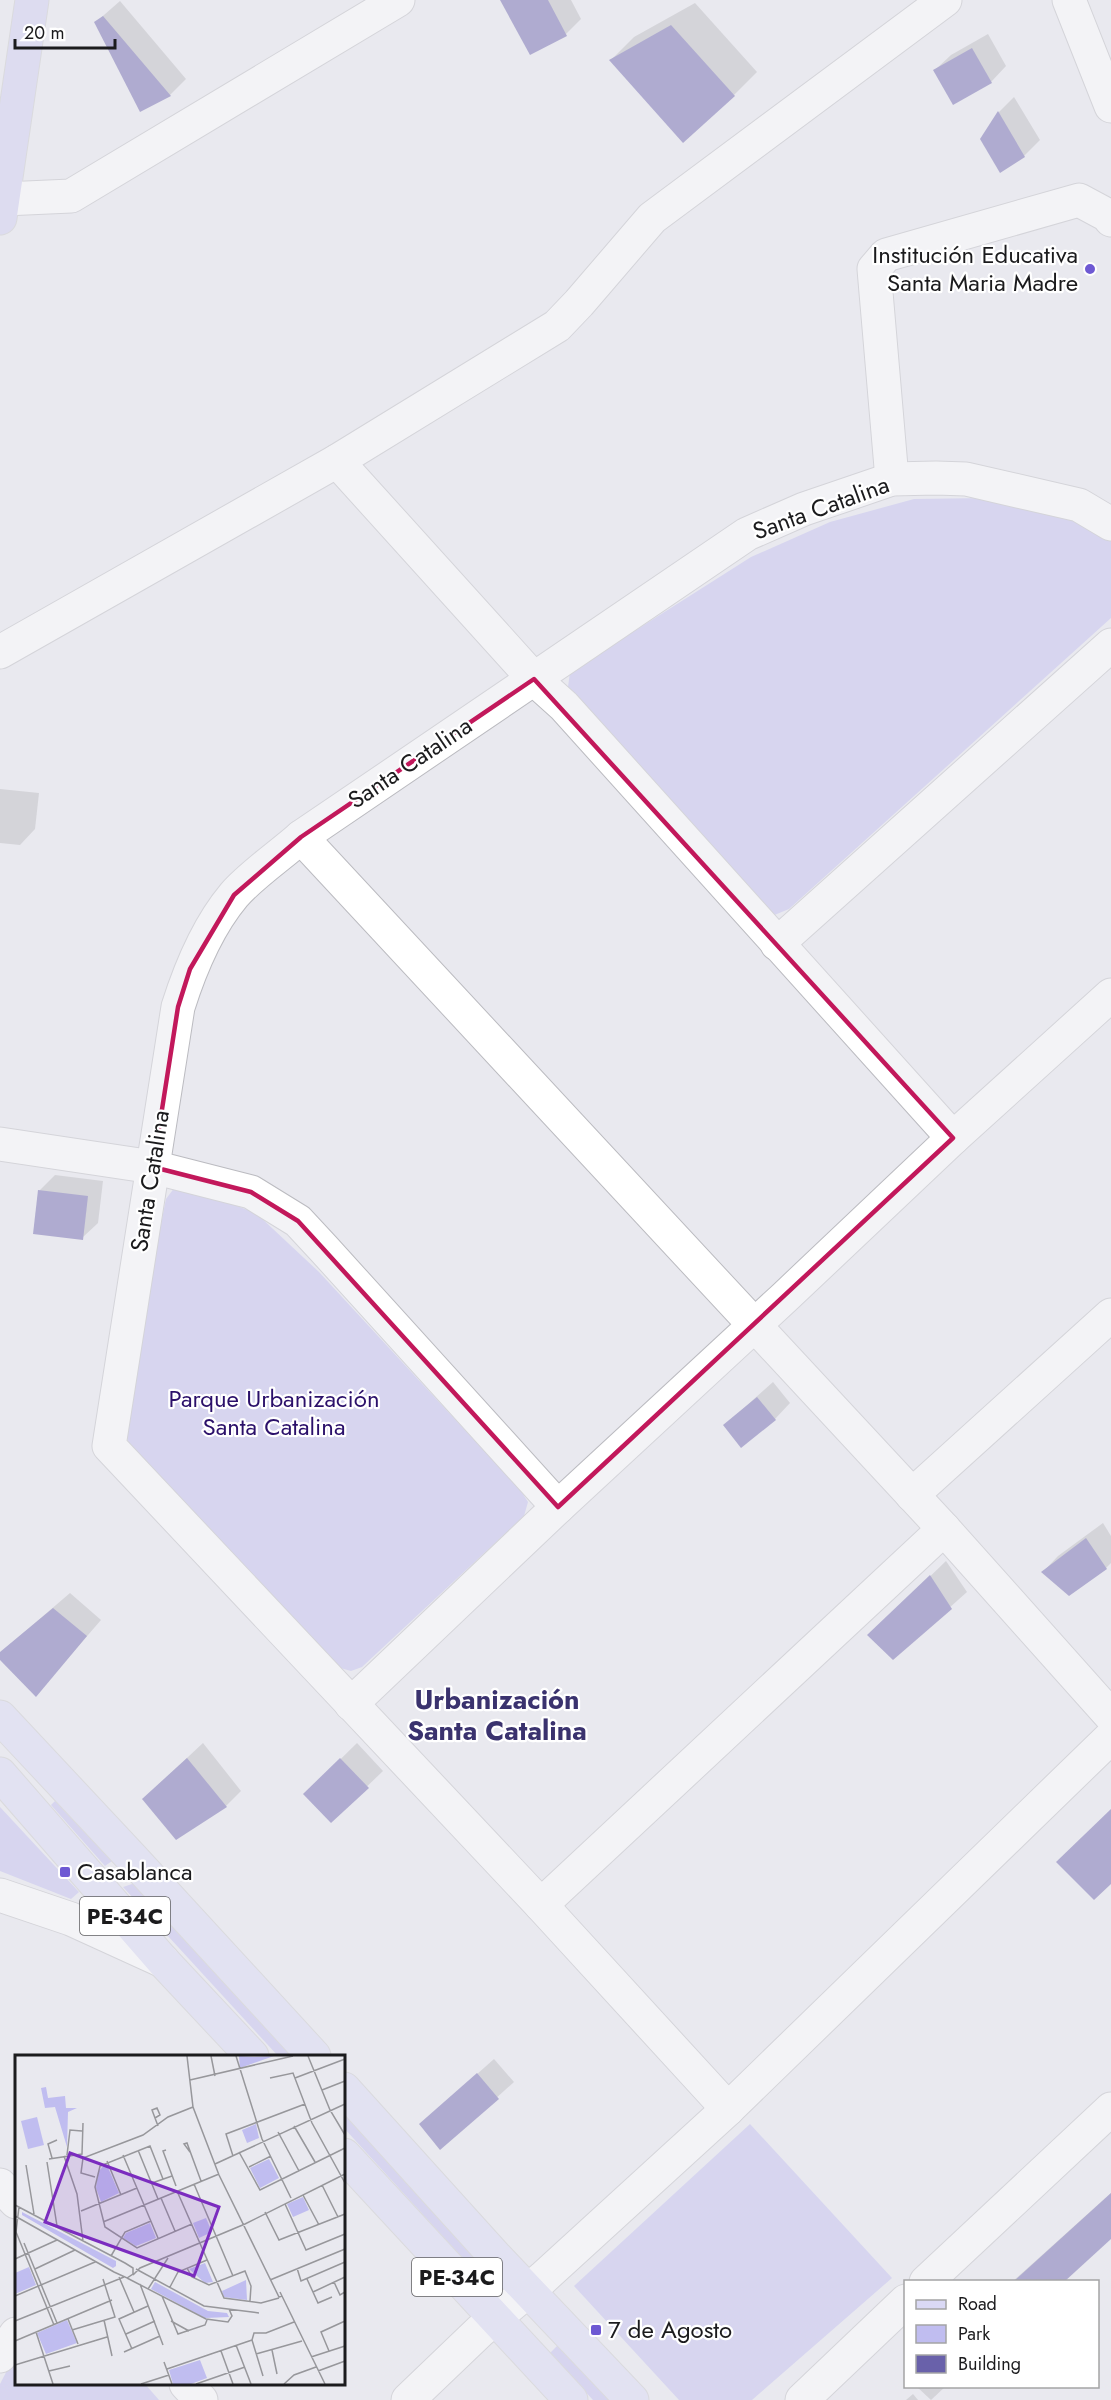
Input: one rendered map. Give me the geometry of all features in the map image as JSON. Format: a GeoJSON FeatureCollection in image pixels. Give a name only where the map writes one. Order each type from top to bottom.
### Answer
{"type":"FeatureCollection","features":[{"type":"Feature","properties":{"kind":"highway"},"geometry":{"type":"LineString","coordinates":[[2,208],[32,0]]}},
{"type":"Feature","properties":{"kind":"main road","name":"PE-34C"},"geometry":{"type":"LineString","coordinates":[[0,1717],[313,2055]]}},
{"type":"Feature","properties":{"kind":"main road","name":"PE-34C"},"geometry":{"type":"LineString","coordinates":[[0,1774],[164,1961],[251,2055]]}},
{"type":"Feature","properties":{"kind":"main road","name":"PE-34C"},"geometry":{"type":"LineString","coordinates":[[345,2090],[495,2256],[530,2290],[632,2400]]}},
{"type":"Feature","properties":{"kind":"main road","name":"PE-34C"},"geometry":{"type":"LineString","coordinates":[[345,2156],[572,2400]]}},
{"type":"Feature","properties":{"kind":"street"},"geometry":{"type":"LineString","coordinates":[[2,208],[71,196],[398,0]]}},
{"type":"Feature","properties":{"kind":"street"},"geometry":{"type":"LineString","coordinates":[[0,652],[337,461],[557,326],[652,218],[945,0]]}},
{"type":"Feature","properties":{"kind":"street"},"geometry":{"type":"LineString","coordinates":[[1069,0],[1111,106]]}},
{"type":"Feature","properties":{"kind":"street"},"geometry":{"type":"LineString","coordinates":[[892,479],[874,269],[886,255],[1079,200],[1109,217]]}},
{"type":"Feature","properties":{"kind":"street"},"geometry":{"type":"LineString","coordinates":[[337,461],[534,679],[564,706],[953,1138]]}},
{"type":"Feature","properties":{"kind":"street","name":"Santa Catalina"},"geometry":{"type":"LineString","coordinates":[[351,1704],[109,1446],[178,1006],[190,969],[204,941],[234,895],[301,837],[747,534],[804,509],[892,479],[966,479],[1079,506],[1111,524]]}},
{"type":"Feature","properties":{"kind":"street"},"geometry":{"type":"LineString","coordinates":[[777,944],[1111,645]]}},
{"type":"Feature","properties":{"kind":"street"},"geometry":{"type":"LineString","coordinates":[[301,837],[944,1529],[1111,1716]]}},
{"type":"Feature","properties":{"kind":"street"},"geometry":{"type":"LineString","coordinates":[[728,2109],[541,1905],[351,1704],[953,1138],[1111,995]]}},
{"type":"Feature","properties":{"kind":"street"},"geometry":{"type":"LineString","coordinates":[[0,1144],[153,1167],[251,1192],[297,1221],[558,1507]]}},
{"type":"Feature","properties":{"kind":"street"},"geometry":{"type":"LineString","coordinates":[[912,1495],[1107,1326]]}},
{"type":"Feature","properties":{"kind":"street"},"geometry":{"type":"LineString","coordinates":[[541,1905],[944,1529]]}},
{"type":"Feature","properties":{"kind":"street"},"geometry":{"type":"LineString","coordinates":[[408,2400],[495,2318],[530,2290],[728,2109],[749,2085],[1111,1737]]}},
{"type":"Feature","properties":{"kind":"street"},"geometry":{"type":"LineString","coordinates":[[0,1895],[71,1919],[164,1961]]}},
{"type":"Feature","properties":{"kind":"street"},"geometry":{"type":"LineString","coordinates":[[928,2280],[1111,2109]]}},
{"type":"Feature","properties":{"kind":"street"},"geometry":{"type":"LineString","coordinates":[[0,2185],[15,2201]]}},
{"type":"Feature","properties":{"kind":"street"},"geometry":{"type":"LineString","coordinates":[[802,2400],[904,2303]]}},
{"type":"Feature","properties":{"kind":"street"},"geometry":{"type":"LineString","coordinates":[[0,2356],[15,2335]]}},
{"type":"Feature","properties":{"kind":"street"},"geometry":{"type":"LineString","coordinates":[[187,2385],[201,2400]]}},
{"type":"Feature","properties":{"kind":"highlighted area"},"geometry":{"type":"Polygon","coordinates":[[[534,679],[953,1138],[558,1507],[298,1221],[251,1192],[153,1167],[178,1007],[190,969],[234,895],[301,837],[534,679]]]}},
{"type":"Feature","properties":{"kind":"green space"},"geometry":{"type":"Polygon","coordinates":[[[986,498],[1084,523],[1111,538],[1111,618],[789,909],[772,916],[576,700],[568,687],[570,672],[751,557],[830,522],[914,499],[986,498]]]}},
{"type":"Feature","properties":{"kind":"green space","name":"Parque Urbanización Santa Catalina"},"geometry":{"type":"Polygon","coordinates":[[[175,1187],[200,1191],[257,1214],[319,1272],[521,1491],[528,1502],[524,1516],[362,1667],[351,1671],[337,1667],[132,1449],[121,1426],[166,1199],[175,1187]]]}},
{"type":"Feature","properties":{"kind":"green space"},"geometry":{"type":"Polygon","coordinates":[[[55,1801],[112,1861],[105,1866],[51,1805],[55,1801]]]}},
{"type":"Feature","properties":{"kind":"green space"},"geometry":{"type":"Polygon","coordinates":[[[0,1807],[79,1892],[71,1899],[0,1871],[0,1807]]]}},
{"type":"Feature","properties":{"kind":"green space"},"geometry":{"type":"Polygon","coordinates":[[[135,1883],[294,2055],[277,2055],[123,1887],[135,1883]]]}},
{"type":"Feature","properties":{"kind":"green space"},"geometry":{"type":"Polygon","coordinates":[[[345,2110],[477,2254],[467,2263],[345,2129],[345,2110]]]}},
{"type":"Feature","properties":{"kind":"green space"},"geometry":{"type":"Polygon","coordinates":[[[750,2124],[892,2278],[752,2400],[679,2400],[574,2286],[750,2124]]]}},
{"type":"Feature","properties":{"kind":"green space"},"geometry":{"type":"Polygon","coordinates":[[[560,2343],[612,2400],[593,2400],[550,2353],[560,2343]]]}},
{"type":"Feature","properties":{"kind":"green space"},"geometry":{"type":"Polygon","coordinates":[[[15,2355],[15,2385],[146,2385],[159,2400],[0,2400],[0,2384],[15,2355]]]}},
{"type":"Feature","properties":{"kind":"building"},"geometry":{"type":"Polygon","coordinates":[[[500,0],[548,0],[567,36],[530,55],[500,0]]]}},
{"type":"Feature","properties":{"kind":"building"},"geometry":{"type":"Polygon","coordinates":[[[103,16],[171,96],[140,112],[94,22],[103,16]]]}},
{"type":"Feature","properties":{"kind":"building"},"geometry":{"type":"Polygon","coordinates":[[[671,25],[735,96],[683,143],[609,60],[671,25]]]}},
{"type":"Feature","properties":{"kind":"building"},"geometry":{"type":"Polygon","coordinates":[[[972,48],[992,83],[953,105],[933,70],[972,48]]]}},
{"type":"Feature","properties":{"kind":"building"},"geometry":{"type":"Polygon","coordinates":[[[998,111],[1025,157],[1000,173],[980,139],[998,111]]]}},
{"type":"Feature","properties":{"kind":"building"},"geometry":{"type":"Polygon","coordinates":[[[38,1190],[88,1196],[83,1240],[33,1234],[38,1190]]]}},
{"type":"Feature","properties":{"kind":"building"},"geometry":{"type":"Polygon","coordinates":[[[757,1397],[776,1420],[741,1448],[723,1425],[757,1397]]]}},
{"type":"Feature","properties":{"kind":"building"},"geometry":{"type":"Polygon","coordinates":[[[1086,1538],[1107,1569],[1069,1596],[1041,1572],[1086,1538]]]}},
{"type":"Feature","properties":{"kind":"building"},"geometry":{"type":"Polygon","coordinates":[[[930,1575],[952,1609],[893,1660],[867,1635],[930,1575]]]}},
{"type":"Feature","properties":{"kind":"building"},"geometry":{"type":"Polygon","coordinates":[[[53,1608],[87,1636],[36,1697],[0,1660],[0,1652],[53,1608]]]}},
{"type":"Feature","properties":{"kind":"building"},"geometry":{"type":"Polygon","coordinates":[[[187,1758],[227,1807],[176,1840],[142,1799],[187,1758]]]}},
{"type":"Feature","properties":{"kind":"building"},"geometry":{"type":"Polygon","coordinates":[[[340,1758],[369,1788],[331,1823],[303,1794],[340,1758]]]}},
{"type":"Feature","properties":{"kind":"building"},"geometry":{"type":"Polygon","coordinates":[[[1111,1809],[1111,1884],[1094,1900],[1056,1862],[1111,1809]]]}},
{"type":"Feature","properties":{"kind":"building"},"geometry":{"type":"Polygon","coordinates":[[[477,2073],[499,2099],[440,2150],[419,2124],[477,2073]]]}},
{"type":"Feature","properties":{"kind":"building"},"geometry":{"type":"Polygon","coordinates":[[[1111,2193],[1111,2239],[1066,2280],[1015,2280],[1111,2193]]]}},
{"type":"Feature","properties":{"kind":"place","name":"Institución Educativa Santa Maria Madre"},"geometry":{"type":"Point","coordinates":[1090,269]}},
{"type":"Feature","properties":{"kind":"place","name":"Casablanca"},"geometry":{"type":"Point","coordinates":[65,1872]}},
{"type":"Feature","properties":{"kind":"place","name":"7 de Agosto"},"geometry":{"type":"Point","coordinates":[596,2330]}},
{"type":"Feature","properties":{"kind":"district","name":"Urbanización Santa Catalina"},"geometry":{"type":"Point","coordinates":[497,1716]}}]}
